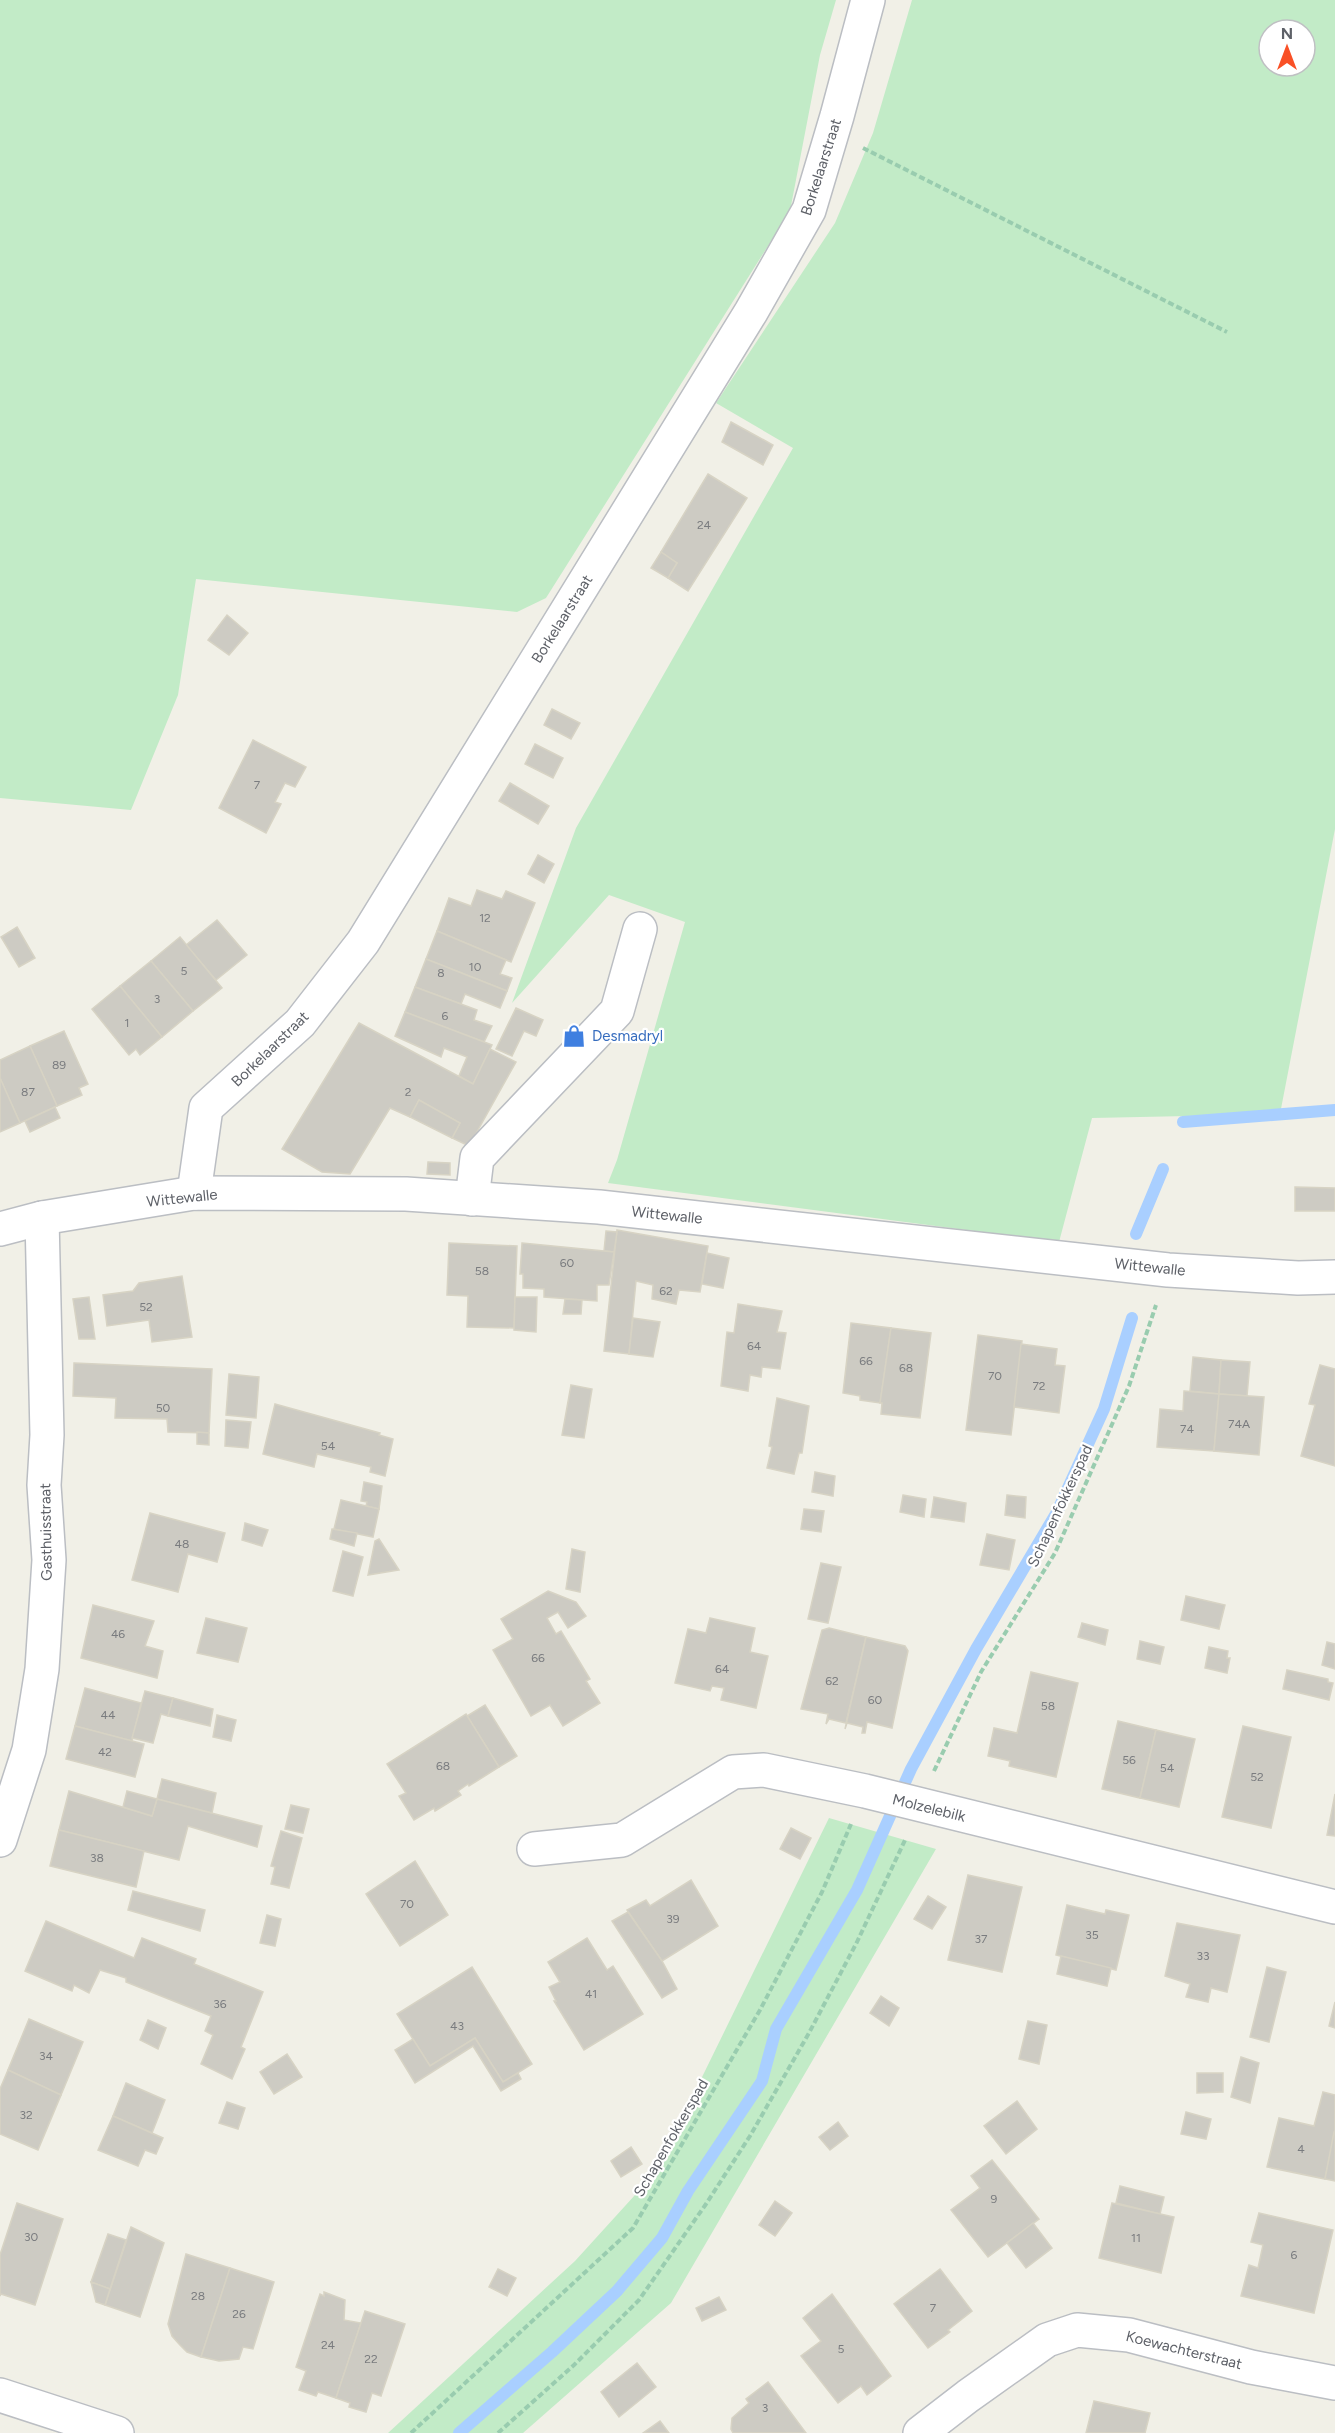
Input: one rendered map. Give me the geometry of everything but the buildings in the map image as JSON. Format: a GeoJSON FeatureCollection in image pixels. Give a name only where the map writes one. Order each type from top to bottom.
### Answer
{"type":"FeatureCollection","features":[{"type":"Feature","properties":{"kind":"street","name":"Borkelaarstraat"},"geometry":{"type":"LineString","coordinates":[[194,1194],[206,1108],[300,1023],[363,942],[751,312],[809,210],[833,133],[868,0]]}},
{"type":"Feature","properties":{"kind":"street"},"geometry":{"type":"LineString","coordinates":[[472,1199],[477,1158],[617,1011],[640,929]]}},
{"type":"Feature","properties":{"kind":"street","name":"Wittewalle"},"geometry":{"type":"LineString","coordinates":[[0,1229],[42,1218],[194,1194],[406,1194],[598,1208],[1168,1270],[1298,1278],[1335,1277]]}},
{"type":"Feature","properties":{"kind":"street","name":"Gasthuisstraat"},"geometry":{"type":"LineString","coordinates":[[0,1840],[29,1750],[43,1658],[49,1560],[44,1485],[47,1435],[42,1218]]}},
{"type":"Feature","properties":{"kind":"street","name":"Molzelebilk"},"geometry":{"type":"LineString","coordinates":[[534,1849],[622,1840],[733,1772],[764,1770],[891,1798],[1335,1907]]}},
{"type":"Feature","properties":{"kind":"street","name":"Koewachterstraat"},"geometry":{"type":"LineString","coordinates":[[920,2433],[1047,2340],[1077,2330],[1129,2335],[1251,2367],[1335,2383]]}},
{"type":"Feature","properties":{"kind":"street"},"geometry":{"type":"LineString","coordinates":[[0,2395],[117,2433]]}},
{"type":"Feature","properties":{"kind":"path"},"geometry":{"type":"LineString","coordinates":[[833,133],[1227,332]]}},
{"type":"Feature","properties":{"kind":"path","name":"Schapenfokkerspad"},"geometry":{"type":"LineString","coordinates":[[411,2433],[633,2228],[760,2010],[822,1892],[981,1672],[1055,1553],[1129,1386],[1168,1270]]}},
{"type":"Feature","properties":{"kind":"path"},"geometry":{"type":"LineString","coordinates":[[498,2433],[574,2365],[639,2300],[750,2136],[857,1942],[900,1856],[891,1798]]}},
{"type":"Feature","properties":{"kind":"green space"},"geometry":{"type":"Polygon","coordinates":[[[0,0],[836,0],[820,55],[790,211],[546,598],[517,612],[196,579],[178,695],[131,810],[0,798],[0,0]]]}},
{"type":"Feature","properties":{"kind":"green space"},"geometry":{"type":"Polygon","coordinates":[[[912,0],[1335,0],[1335,829],[1280,1114],[1092,1118],[1059,1242],[608,1183],[617,1160],[685,922],[609,895],[512,1003],[576,828],[793,448],[716,403],[835,223],[873,133],[912,0]]]}},
{"type":"Feature","properties":{"kind":"green space"},"geometry":{"type":"Polygon","coordinates":[[[829,1818],[936,1849],[671,2303],[523,2433],[388,2433],[575,2261],[655,2173],[829,1818]]]}},
{"type":"Feature","properties":{"kind":"waterway"},"geometry":{"type":"LineString","coordinates":[[1183,1122],[1335,1110]]}},
{"type":"Feature","properties":{"kind":"waterway"},"geometry":{"type":"LineString","coordinates":[[1136,1234],[1163,1169]]}},
{"type":"Feature","properties":{"kind":"waterway"},"geometry":{"type":"LineString","coordinates":[[459,2433],[552,2352],[617,2291],[662,2238],[688,2191],[762,2081],[776,2029],[857,1890],[911,1769],[976,1649],[1057,1512],[1104,1409],[1132,1318]]}},
{"type":"Feature","properties":{"kind":"place","name":"Desmadryl"},"geometry":{"type":"Point","coordinates":[574,1036]}}]}
